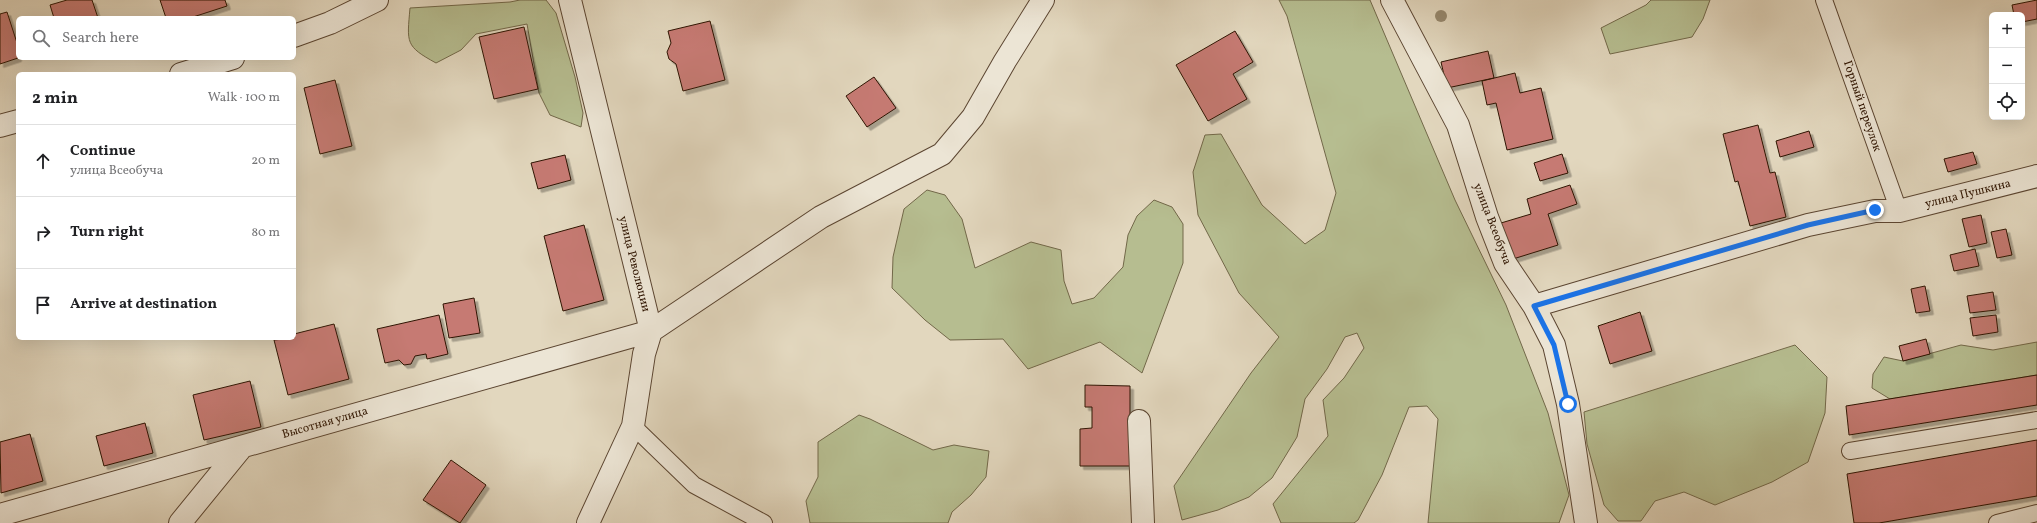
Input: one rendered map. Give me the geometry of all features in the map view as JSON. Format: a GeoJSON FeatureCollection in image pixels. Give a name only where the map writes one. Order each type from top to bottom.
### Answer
{"type":"FeatureCollection","features":[{"type":"Feature","properties":{"kind":"street"},"geometry":{"type":"LineString","coordinates":[[296,35],[330,23],[378,0]]}},
{"type":"Feature","properties":{"kind":"street","name":"улица Революции"},"geometry":{"type":"LineString","coordinates":[[570,0],[651,332]]}},
{"type":"Feature","properties":{"kind":"street","name":"Высотная улица"},"geometry":{"type":"LineString","coordinates":[[0,515],[651,332],[821,217],[942,154],[973,117],[1005,61],[1043,0]]}},
{"type":"Feature","properties":{"kind":"street","name":"улица Всеобуча"},"geometry":{"type":"LineString","coordinates":[[1392,0],[1458,125],[1487,217],[1505,263],[1534,306],[1554,345],[1568,404],[1586,523]]}},
{"type":"Feature","properties":{"kind":"street"},"geometry":{"type":"LineString","coordinates":[[188,72],[226,60]]}},
{"type":"Feature","properties":{"kind":"street"},"geometry":{"type":"LineString","coordinates":[[0,126],[16,122]]}},
{"type":"Feature","properties":{"kind":"street","name":"улица Пушкина"},"geometry":{"type":"LineString","coordinates":[[1534,306],[1808,225],[1875,210],[1899,211],[2037,176]]}},
{"type":"Feature","properties":{"kind":"street"},"geometry":{"type":"LineString","coordinates":[[588,523],[633,426],[644,354],[651,332]]}},
{"type":"Feature","properties":{"kind":"street"},"geometry":{"type":"LineString","coordinates":[[1139,421],[1143,523]]}},
{"type":"Feature","properties":{"kind":"street"},"geometry":{"type":"LineString","coordinates":[[180,523],[242,446]]}},
{"type":"Feature","properties":{"kind":"lane","name":"Горный переулок"},"geometry":{"type":"LineString","coordinates":[[1824,0],[1899,211]]}},
{"type":"Feature","properties":{"kind":"lane"},"geometry":{"type":"LineString","coordinates":[[1850,451],[2037,420]]}},
{"type":"Feature","properties":{"kind":"lane"},"geometry":{"type":"LineString","coordinates":[[633,426],[694,485],[764,523]]}},
{"type":"Feature","properties":{"kind":"lane"},"geometry":{"type":"LineString","coordinates":[[1997,523],[2037,513]]}},
{"type":"Feature","properties":{"kind":"green space"},"geometry":{"type":"Polygon","coordinates":[[[520,0],[546,0],[556,13],[575,77],[583,113],[581,127],[550,115],[539,93],[527,24],[476,34],[461,50],[436,63],[418,52],[410,42],[408,29],[410,8],[510,2],[520,0]]]}},
{"type":"Feature","properties":{"kind":"green space"},"geometry":{"type":"Polygon","coordinates":[[[1279,0],[1370,0],[1455,200],[1506,305],[1548,413],[1569,495],[1559,523],[1428,523],[1438,419],[1427,406],[1409,407],[1382,475],[1358,520],[1354,523],[1281,523],[1273,504],[1328,436],[1323,400],[1344,378],[1364,348],[1357,333],[1345,337],[1327,369],[1305,399],[1297,437],[1272,478],[1249,497],[1218,510],[1182,520],[1174,486],[1251,373],[1279,337],[1239,293],[1198,215],[1193,172],[1205,135],[1221,134],[1262,205],[1305,244],[1325,230],[1336,193],[1287,16],[1279,0]]]}},
{"type":"Feature","properties":{"kind":"green space"},"geometry":{"type":"Polygon","coordinates":[[[1651,0],[1710,0],[1703,19],[1692,37],[1610,54],[1601,28],[1646,5],[1651,0]]]}},
{"type":"Feature","properties":{"kind":"green space"},"geometry":{"type":"Polygon","coordinates":[[[927,190],[945,195],[962,219],[975,268],[1031,242],[1061,250],[1064,281],[1072,304],[1094,298],[1123,267],[1128,235],[1137,216],[1154,200],[1172,207],[1183,224],[1183,263],[1142,373],[1100,342],[1028,369],[1003,339],[950,340],[925,320],[892,288],[893,257],[904,209],[927,190]]]}},
{"type":"Feature","properties":{"kind":"green space"},"geometry":{"type":"Polygon","coordinates":[[[2037,342],[2037,375],[1890,399],[1872,388],[1873,374],[1884,357],[1903,361],[1961,345],[1993,350],[2037,342]]]}},
{"type":"Feature","properties":{"kind":"green space"},"geometry":{"type":"Polygon","coordinates":[[[1795,345],[1827,377],[1825,413],[1808,462],[1772,482],[1715,505],[1684,492],[1655,501],[1641,521],[1618,521],[1604,505],[1587,444],[1584,412],[1795,345]]]}},
{"type":"Feature","properties":{"kind":"green space"},"geometry":{"type":"Polygon","coordinates":[[[859,415],[933,450],[954,445],[989,451],[986,477],[971,495],[952,512],[948,523],[810,523],[806,501],[818,477],[818,442],[859,415]]]}},
{"type":"Feature","properties":{"kind":"building"},"geometry":{"type":"Polygon","coordinates":[[[67,0],[92,0],[97,16],[53,16],[50,5],[67,0]]]}},
{"type":"Feature","properties":{"kind":"building"},"geometry":{"type":"Polygon","coordinates":[[[160,0],[225,0],[227,6],[196,16],[165,16],[160,0]]]}},
{"type":"Feature","properties":{"kind":"building"},"geometry":{"type":"Polygon","coordinates":[[[2037,0],[2037,19],[2025,21],[2025,12],[2013,12],[2012,5],[2037,0]]]}},
{"type":"Feature","properties":{"kind":"building"},"geometry":{"type":"Polygon","coordinates":[[[7,12],[16,40],[16,59],[0,64],[0,14],[7,12]]]}},
{"type":"Feature","properties":{"kind":"building"},"geometry":{"type":"Polygon","coordinates":[[[710,21],[725,80],[683,91],[676,64],[669,59],[667,52],[671,43],[668,31],[710,21]]]}},
{"type":"Feature","properties":{"kind":"building"},"geometry":{"type":"Polygon","coordinates":[[[524,27],[538,89],[494,99],[479,37],[524,27]]]}},
{"type":"Feature","properties":{"kind":"building"},"geometry":{"type":"Polygon","coordinates":[[[1235,31],[1253,62],[1233,74],[1247,99],[1208,121],[1176,65],[1235,31]]]}},
{"type":"Feature","properties":{"kind":"building"},"geometry":{"type":"Polygon","coordinates":[[[1488,51],[1494,78],[1447,88],[1441,62],[1488,51]]]}},
{"type":"Feature","properties":{"kind":"building"},"geometry":{"type":"Polygon","coordinates":[[[1515,73],[1520,93],[1541,88],[1553,139],[1507,150],[1496,103],[1487,105],[1482,81],[1515,73]]]}},
{"type":"Feature","properties":{"kind":"building"},"geometry":{"type":"Polygon","coordinates":[[[874,77],[896,108],[867,127],[846,96],[874,77]]]}},
{"type":"Feature","properties":{"kind":"building"},"geometry":{"type":"Polygon","coordinates":[[[335,80],[352,146],[320,154],[304,88],[335,80]]]}},
{"type":"Feature","properties":{"kind":"building"},"geometry":{"type":"Polygon","coordinates":[[[1758,125],[1770,173],[1775,172],[1786,217],[1750,226],[1738,181],[1735,182],[1723,134],[1758,125]]]}},
{"type":"Feature","properties":{"kind":"building"},"geometry":{"type":"Polygon","coordinates":[[[1809,131],[1814,147],[1780,157],[1776,141],[1809,131]]]}},
{"type":"Feature","properties":{"kind":"building"},"geometry":{"type":"Polygon","coordinates":[[[1973,152],[1977,164],[1948,172],[1944,159],[1973,152]]]}},
{"type":"Feature","properties":{"kind":"building"},"geometry":{"type":"Polygon","coordinates":[[[1562,154],[1568,173],[1540,181],[1534,163],[1562,154]]]}},
{"type":"Feature","properties":{"kind":"building"},"geometry":{"type":"Polygon","coordinates":[[[565,155],[571,180],[538,189],[531,163],[565,155]]]}},
{"type":"Feature","properties":{"kind":"building"},"geometry":{"type":"Polygon","coordinates":[[[1570,185],[1577,204],[1548,214],[1558,245],[1513,259],[1501,223],[1531,214],[1527,199],[1570,185]]]}},
{"type":"Feature","properties":{"kind":"building"},"geometry":{"type":"Polygon","coordinates":[[[1981,215],[1987,243],[1969,247],[1962,219],[1981,215]]]}},
{"type":"Feature","properties":{"kind":"building"},"geometry":{"type":"Polygon","coordinates":[[[584,225],[604,300],[563,311],[544,236],[584,225]]]}},
{"type":"Feature","properties":{"kind":"building"},"geometry":{"type":"Polygon","coordinates":[[[2006,229],[2012,255],[1997,258],[1991,232],[2006,229]]]}},
{"type":"Feature","properties":{"kind":"building"},"geometry":{"type":"Polygon","coordinates":[[[1975,249],[1979,266],[1954,271],[1950,255],[1975,249]]]}},
{"type":"Feature","properties":{"kind":"building"},"geometry":{"type":"Polygon","coordinates":[[[1925,286],[1930,311],[1916,313],[1911,289],[1925,286]]]}},
{"type":"Feature","properties":{"kind":"building"},"geometry":{"type":"Polygon","coordinates":[[[1993,292],[1996,310],[1970,313],[1967,296],[1993,292]]]}},
{"type":"Feature","properties":{"kind":"building"},"geometry":{"type":"Polygon","coordinates":[[[474,298],[480,333],[449,338],[443,304],[474,298]]]}},
{"type":"Feature","properties":{"kind":"building"},"geometry":{"type":"Polygon","coordinates":[[[1640,312],[1652,351],[1610,364],[1598,326],[1640,312]]]}},
{"type":"Feature","properties":{"kind":"building"},"geometry":{"type":"Polygon","coordinates":[[[439,315],[448,354],[427,359],[426,354],[415,356],[411,364],[404,365],[399,360],[385,363],[377,329],[439,315]]]}},
{"type":"Feature","properties":{"kind":"building"},"geometry":{"type":"Polygon","coordinates":[[[1996,315],[1998,332],[1973,336],[1970,318],[1996,315]]]}},
{"type":"Feature","properties":{"kind":"building"},"geometry":{"type":"Polygon","coordinates":[[[334,324],[349,379],[288,395],[274,340],[296,340],[296,334],[334,324]]]}},
{"type":"Feature","properties":{"kind":"building"},"geometry":{"type":"Polygon","coordinates":[[[1926,339],[1930,354],[1903,361],[1899,346],[1926,339]]]}},
{"type":"Feature","properties":{"kind":"building"},"geometry":{"type":"Polygon","coordinates":[[[2037,375],[2037,405],[1849,435],[1846,406],[2037,375]]]}},
{"type":"Feature","properties":{"kind":"building"},"geometry":{"type":"Polygon","coordinates":[[[250,381],[261,427],[204,440],[193,395],[250,381]]]}},
{"type":"Feature","properties":{"kind":"building"},"geometry":{"type":"Polygon","coordinates":[[[1085,385],[1130,386],[1130,466],[1080,466],[1080,429],[1092,428],[1092,407],[1085,407],[1085,385]]]}},
{"type":"Feature","properties":{"kind":"building"},"geometry":{"type":"Polygon","coordinates":[[[145,423],[153,453],[104,466],[96,436],[145,423]]]}},
{"type":"Feature","properties":{"kind":"building"},"geometry":{"type":"Polygon","coordinates":[[[30,434],[43,481],[1,493],[0,442],[30,434]]]}},
{"type":"Feature","properties":{"kind":"building"},"geometry":{"type":"Polygon","coordinates":[[[2037,440],[2037,496],[1879,523],[1854,523],[1847,474],[2037,440]]]}},
{"type":"Feature","properties":{"kind":"building"},"geometry":{"type":"Polygon","coordinates":[[[451,460],[486,485],[460,523],[423,500],[451,460]]]}},
{"type":"Feature","properties":{"kind":"route"},"geometry":{"type":"LineString","coordinates":[[1568,404],[1554,345],[1534,306],[1808,225],[1875,210]]}}]}
